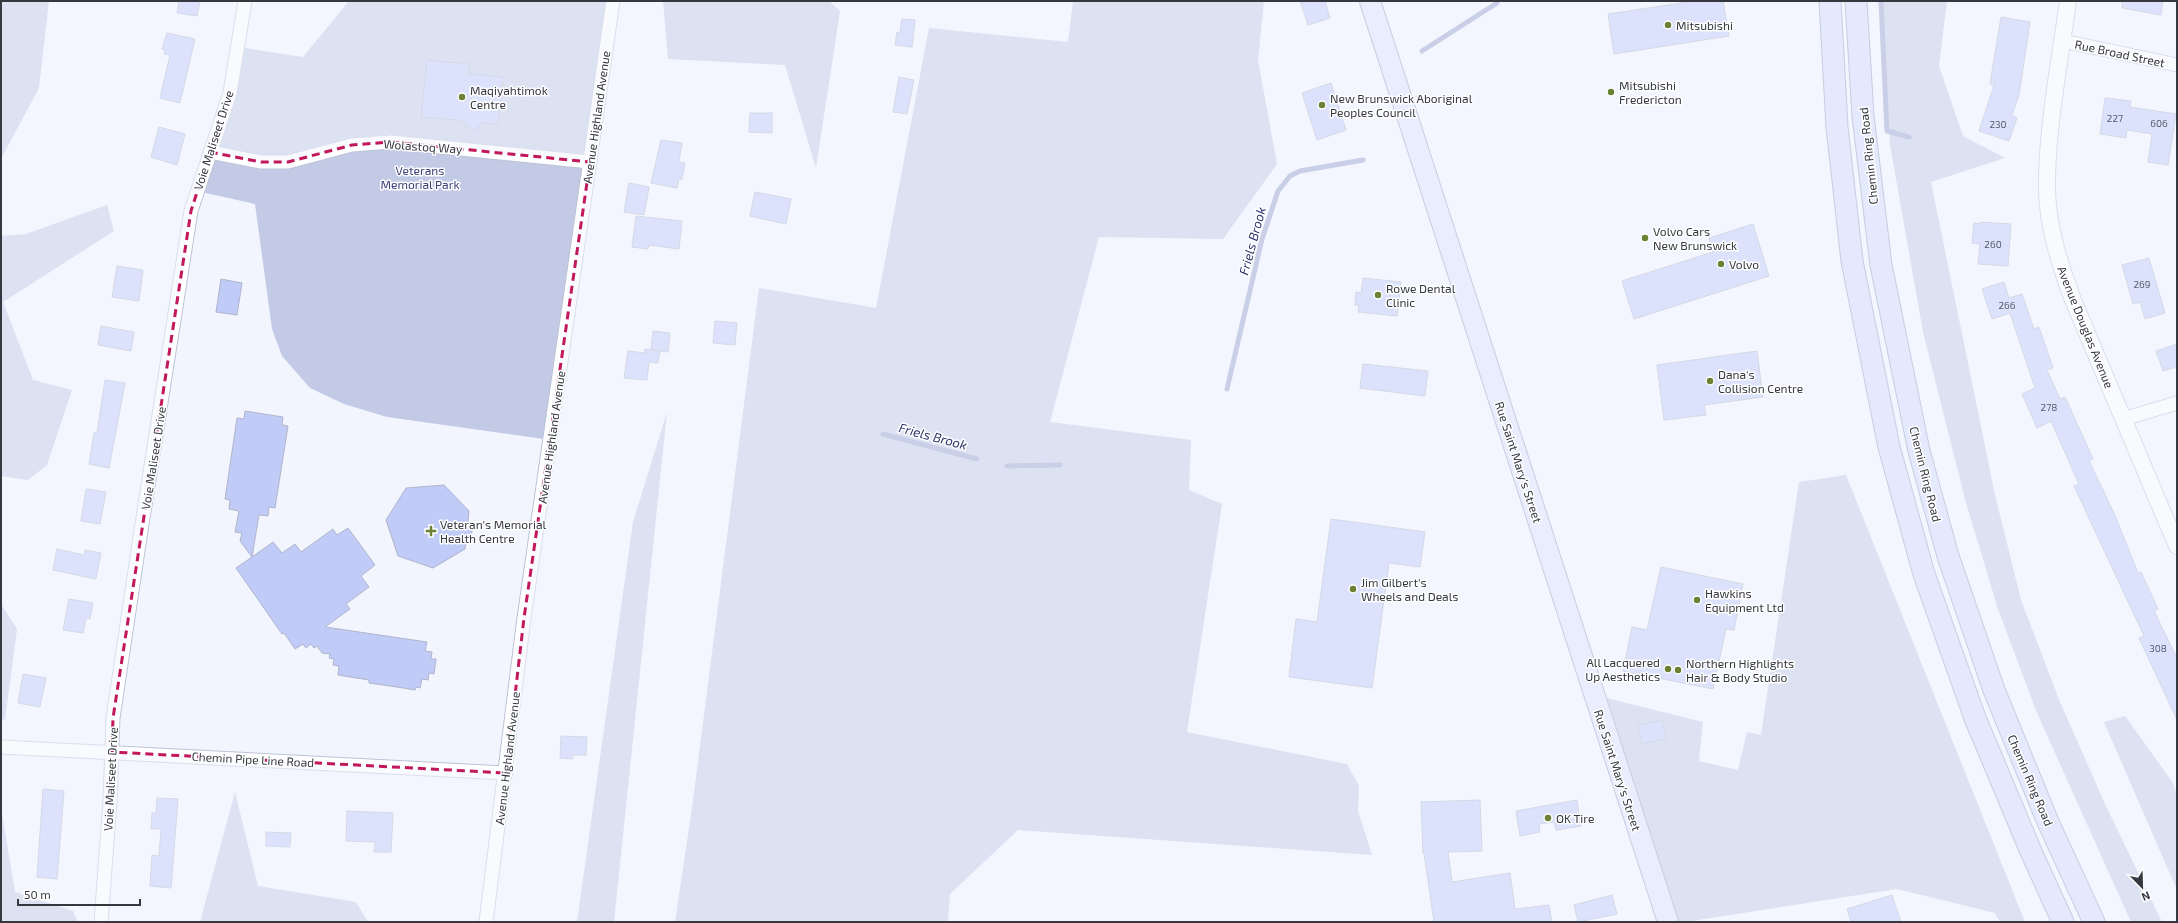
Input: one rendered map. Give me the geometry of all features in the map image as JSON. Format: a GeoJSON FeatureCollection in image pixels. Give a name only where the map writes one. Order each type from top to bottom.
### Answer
{"type":"FeatureCollection","features":[{"type":"Feature","properties":{"kind":"highway"},"geometry":{"type":"LineString","coordinates":[[1830,1],[1837,127],[1852,261],[1889,448],[1924,574],[1975,718],[2032,854],[2063,922]]}},
{"type":"Feature","properties":{"kind":"highway","name":"Chemin Ring Road"},"geometry":{"type":"LineString","coordinates":[[1856,1],[1863,116],[1881,265],[1919,451],[1948,556],[1994,690],[2048,822],[2094,922]]}},
{"type":"Feature","properties":{"kind":"main road","name":"Rue Saint Mary's Street"},"geometry":{"type":"LineString","coordinates":[[1370,1],[1668,922]]}},
{"type":"Feature","properties":{"kind":"street","name":"Voie Maliseet Drive"},"geometry":{"type":"LineString","coordinates":[[101,922],[114,710],[190,218],[230,93],[245,1]]}},
{"type":"Feature","properties":{"kind":"street","name":"Avenue Highland Avenue"},"geometry":{"type":"LineString","coordinates":[[486,922],[506,773],[524,618],[613,1]]}},
{"type":"Feature","properties":{"kind":"street","name":"Avenue Douglas Avenue"},"geometry":{"type":"LineString","coordinates":[[2068,1],[2048,155],[2047,192],[2052,229],[2060,266],[2073,300],[2177,546]]}},
{"type":"Feature","properties":{"kind":"street","name":"Rue Broad Street"},"geometry":{"type":"LineString","coordinates":[[2063,41],[2177,65]]}},
{"type":"Feature","properties":{"kind":"street","name":"Wolastoq Way"},"geometry":{"type":"LineString","coordinates":[[210,152],[261,162],[288,162],[352,145],[391,142],[590,162]]}},
{"type":"Feature","properties":{"kind":"street"},"geometry":{"type":"LineString","coordinates":[[2123,419],[2177,404]]}},
{"type":"Feature","properties":{"kind":"street","name":"Chemin Pipe Line Road"},"geometry":{"type":"LineString","coordinates":[[1,747],[506,773]]}},
{"type":"Feature","properties":{"kind":"highlighted area"},"geometry":{"type":"Polygon","coordinates":[[[391,142],[590,162],[524,618],[506,773],[112,752],[113,718],[191,211],[210,152],[261,162],[288,162],[352,145],[391,142]]]}},
{"type":"Feature","properties":{"kind":"green space"},"geometry":{"type":"Polygon","coordinates":[[[1,1],[49,1],[39,88],[2,157],[1,1]]]}},
{"type":"Feature","properties":{"kind":"green space","name":"Veterans Memorial Park"},"geometry":{"type":"Polygon","coordinates":[[[349,1],[613,1],[551,440],[387,417],[344,404],[310,388],[282,356],[272,329],[255,204],[197,191],[238,47],[303,57],[349,1]]]}},
{"type":"Feature","properties":{"kind":"green space"},"geometry":{"type":"Polygon","coordinates":[[[663,1],[829,1],[840,11],[816,168],[785,65],[668,59],[663,1]]]}},
{"type":"Feature","properties":{"kind":"green space"},"geometry":{"type":"Polygon","coordinates":[[[1073,1],[1264,1],[1258,60],[1277,164],[1223,239],[1099,237],[1050,422],[1191,440],[1189,490],[1222,504],[1187,732],[1347,764],[1359,786],[1358,811],[1372,855],[1018,830],[950,894],[948,922],[675,922],[692,808],[759,288],[876,308],[929,28],[1068,42],[1073,1]]]}},
{"type":"Feature","properties":{"kind":"green space"},"geometry":{"type":"Polygon","coordinates":[[[1881,1],[1947,1],[1939,66],[1963,136],[2005,158],[1931,182],[1995,495],[2021,600],[2060,702],[2105,804],[2162,922],[2131,922],[2037,713],[1998,609],[1966,503],[1923,332],[1890,145],[1881,1]]]}},
{"type":"Feature","properties":{"kind":"green space"},"geometry":{"type":"Polygon","coordinates":[[[107,205],[114,231],[3,302],[33,380],[72,390],[47,465],[28,480],[1,476],[1,236],[26,234],[107,205]]]}},
{"type":"Feature","properties":{"kind":"green space"},"geometry":{"type":"Polygon","coordinates":[[[667,412],[614,922],[577,922],[633,522],[667,412]]]}},
{"type":"Feature","properties":{"kind":"green space"},"geometry":{"type":"Polygon","coordinates":[[[1846,475],[2025,922],[2000,922],[1995,913],[1897,889],[1685,922],[1668,922],[1594,695],[1703,722],[1699,761],[1738,770],[1747,732],[1761,735],[1799,482],[1846,475]]]}},
{"type":"Feature","properties":{"kind":"green space"},"geometry":{"type":"Polygon","coordinates":[[[1,604],[17,629],[5,720],[1,719],[1,604]]]}},
{"type":"Feature","properties":{"kind":"green space"},"geometry":{"type":"Polygon","coordinates":[[[2125,716],[2173,783],[2177,796],[2177,890],[2104,722],[2125,716]]]}},
{"type":"Feature","properties":{"kind":"green space"},"geometry":{"type":"Polygon","coordinates":[[[235,792],[258,886],[356,902],[368,922],[200,922],[235,792]]]}},
{"type":"Feature","properties":{"kind":"green space"},"geometry":{"type":"Polygon","coordinates":[[[1,807],[15,892],[73,911],[78,922],[1,922],[1,807]]]}},
{"type":"Feature","properties":{"kind":"building"},"geometry":{"type":"Polygon","coordinates":[[[179,1],[200,1],[197,16],[177,13],[179,1]]]}},
{"type":"Feature","properties":{"kind":"building"},"geometry":{"type":"Polygon","coordinates":[[[1300,1],[1325,1],[1330,18],[1308,25],[1300,1]]]}},
{"type":"Feature","properties":{"kind":"building","name":"Mitsubishi"},"geometry":{"type":"Polygon","coordinates":[[[1695,1],[1723,1],[1729,36],[1614,54],[1608,14],[1695,1]]]}},
{"type":"Feature","properties":{"kind":"building"},"geometry":{"type":"Polygon","coordinates":[[[2122,1],[2163,1],[2161,15],[2122,8],[2122,1]]]}},
{"type":"Feature","properties":{"kind":"building"},"geometry":{"type":"Polygon","coordinates":[[[2001,17],[2030,22],[2019,95],[2012,115],[2017,118],[2009,141],[1979,131],[1994,85],[1990,84],[2001,17]]]}},
{"type":"Feature","properties":{"kind":"building"},"geometry":{"type":"Polygon","coordinates":[[[902,19],[915,20],[912,47],[895,45],[897,32],[900,33],[902,19]]]}},
{"type":"Feature","properties":{"kind":"building"},"geometry":{"type":"Polygon","coordinates":[[[167,33],[195,39],[180,103],[160,98],[170,55],[164,54],[165,50],[162,49],[167,33]]]}},
{"type":"Feature","properties":{"kind":"building","name":"Maqiyahtimok Centre"},"geometry":{"type":"Polygon","coordinates":[[[427,60],[469,64],[468,74],[503,77],[498,124],[481,123],[475,132],[459,120],[421,117],[427,60]]]}},
{"type":"Feature","properties":{"kind":"building"},"geometry":{"type":"Polygon","coordinates":[[[899,77],[914,80],[907,114],[893,112],[899,77]]]}},
{"type":"Feature","properties":{"kind":"building","name":"New Brunswick Aboriginal Peoples Council"},"geometry":{"type":"Polygon","coordinates":[[[1331,83],[1346,130],[1317,140],[1302,93],[1331,83]]]}},
{"type":"Feature","properties":{"kind":"building"},"geometry":{"type":"Polygon","coordinates":[[[2105,98],[2131,101],[2130,107],[2176,114],[2168,165],[2148,162],[2152,134],[2127,130],[2126,138],[2100,134],[2105,98]]]}},
{"type":"Feature","properties":{"kind":"building"},"geometry":{"type":"Polygon","coordinates":[[[750,113],[772,113],[772,133],[749,132],[750,113]]]}},
{"type":"Feature","properties":{"kind":"building"},"geometry":{"type":"Polygon","coordinates":[[[159,127],[185,134],[177,165],[151,157],[159,127]]]}},
{"type":"Feature","properties":{"kind":"building"},"geometry":{"type":"Polygon","coordinates":[[[661,140],[682,143],[679,162],[685,163],[682,179],[679,179],[677,188],[651,183],[661,140]]]}},
{"type":"Feature","properties":{"kind":"building"},"geometry":{"type":"Polygon","coordinates":[[[629,183],[649,187],[644,215],[624,212],[629,183]]]}},
{"type":"Feature","properties":{"kind":"building"},"geometry":{"type":"Polygon","coordinates":[[[755,192],[791,199],[786,224],[750,216],[755,192]]]}},
{"type":"Feature","properties":{"kind":"building"},"geometry":{"type":"Polygon","coordinates":[[[636,216],[682,221],[679,249],[649,245],[648,249],[632,247],[636,216]]]}},
{"type":"Feature","properties":{"kind":"building"},"geometry":{"type":"Polygon","coordinates":[[[1981,222],[2011,224],[2008,266],[1978,264],[1980,244],[1972,243],[1974,223],[1981,224],[1981,222]]]}},
{"type":"Feature","properties":{"kind":"building","name":"Volvo"},"geometry":{"type":"Polygon","coordinates":[[[1753,224],[1769,276],[1634,319],[1622,281],[1713,252],[1709,238],[1753,224]]]}},
{"type":"Feature","properties":{"kind":"building"},"geometry":{"type":"Polygon","coordinates":[[[2149,258],[2165,313],[2145,319],[2140,302],[2133,304],[2122,265],[2149,258]]]}},
{"type":"Feature","properties":{"kind":"building"},"geometry":{"type":"Polygon","coordinates":[[[117,266],[143,270],[139,301],[112,297],[117,266]]]}},
{"type":"Feature","properties":{"kind":"building","name":"Rowe Dental Clinic"},"geometry":{"type":"Polygon","coordinates":[[[1363,278],[1401,282],[1397,316],[1358,312],[1359,305],[1355,305],[1356,292],[1361,293],[1363,278]]]}},
{"type":"Feature","properties":{"kind":"building"},"geometry":{"type":"Polygon","coordinates":[[[221,279],[242,283],[237,315],[216,312],[221,279]]]}},
{"type":"Feature","properties":{"kind":"building"},"geometry":{"type":"Polygon","coordinates":[[[2004,282],[2009,298],[2022,294],[2034,329],[2039,327],[2053,368],[2047,370],[2060,399],[2065,397],[2093,459],[2089,461],[2114,513],[2138,573],[2141,572],[2158,609],[2154,611],[2177,658],[2177,720],[2139,638],[2144,636],[2074,486],[2079,484],[2051,421],[2037,428],[2022,394],[2035,388],[2010,313],[1992,319],[1982,289],[2004,282]]]}},
{"type":"Feature","properties":{"kind":"building"},"geometry":{"type":"Polygon","coordinates":[[[715,321],[737,323],[735,345],[713,343],[715,321]]]}},
{"type":"Feature","properties":{"kind":"building"},"geometry":{"type":"Polygon","coordinates":[[[101,326],[134,332],[131,351],[98,345],[101,326]]]}},
{"type":"Feature","properties":{"kind":"building"},"geometry":{"type":"Polygon","coordinates":[[[653,331],[670,333],[668,352],[651,350],[653,331]]]}},
{"type":"Feature","properties":{"kind":"building"},"geometry":{"type":"Polygon","coordinates":[[[2177,344],[2177,367],[2163,371],[2156,351],[2177,344]]]}},
{"type":"Feature","properties":{"kind":"building"},"geometry":{"type":"Polygon","coordinates":[[[645,349],[660,351],[658,363],[649,362],[647,380],[624,378],[628,351],[645,353],[645,349]]]}},
{"type":"Feature","properties":{"kind":"building","name":"Dana's Collision Centre"},"geometry":{"type":"Polygon","coordinates":[[[1757,351],[1763,397],[1704,405],[1706,415],[1664,420],[1657,365],[1757,351]]]}},
{"type":"Feature","properties":{"kind":"building"},"geometry":{"type":"Polygon","coordinates":[[[1363,364],[1428,371],[1425,396],[1360,388],[1363,364]]]}},
{"type":"Feature","properties":{"kind":"building"},"geometry":{"type":"Polygon","coordinates":[[[105,380],[125,383],[109,468],[89,464],[94,433],[97,433],[105,380]]]}},
{"type":"Feature","properties":{"kind":"building"},"geometry":{"type":"Polygon","coordinates":[[[245,411],[283,417],[282,425],[288,426],[275,508],[269,507],[268,516],[259,515],[252,557],[240,541],[242,533],[235,532],[239,511],[229,509],[230,500],[225,499],[237,418],[244,419],[245,411]]]}},
{"type":"Feature","properties":{"kind":"building","name":"Veteran's Memorial Health Centre"},"geometry":{"type":"Polygon","coordinates":[[[444,485],[469,511],[468,522],[473,523],[471,539],[466,539],[465,549],[433,568],[398,556],[386,520],[406,488],[444,485]]]}},
{"type":"Feature","properties":{"kind":"building"},"geometry":{"type":"Polygon","coordinates":[[[86,489],[106,492],[100,524],[81,521],[86,489]]]}},
{"type":"Feature","properties":{"kind":"building"},"geometry":{"type":"Polygon","coordinates":[[[1331,519],[1425,532],[1420,567],[1389,563],[1372,688],[1289,677],[1296,619],[1317,622],[1331,519]]]}},
{"type":"Feature","properties":{"kind":"building"},"geometry":{"type":"Polygon","coordinates":[[[348,528],[375,565],[361,576],[369,587],[346,604],[350,609],[325,627],[427,642],[425,651],[432,652],[431,659],[436,659],[434,674],[429,673],[428,680],[422,679],[420,688],[416,687],[415,690],[369,683],[369,680],[338,675],[339,666],[333,665],[334,659],[329,658],[330,654],[322,653],[317,646],[314,648],[311,644],[306,648],[303,644],[295,649],[284,633],[282,634],[236,568],[273,542],[282,553],[295,544],[301,552],[333,529],[337,535],[348,528]]]}},
{"type":"Feature","properties":{"kind":"building"},"geometry":{"type":"Polygon","coordinates":[[[57,549],[84,555],[85,550],[101,553],[96,579],[53,570],[57,549]]]}},
{"type":"Feature","properties":{"kind":"building"},"geometry":{"type":"Polygon","coordinates":[[[1661,567],[1743,584],[1734,630],[1726,629],[1713,689],[1623,671],[1632,627],[1647,630],[1661,567]]]}},
{"type":"Feature","properties":{"kind":"building"},"geometry":{"type":"Polygon","coordinates":[[[69,599],[93,603],[90,619],[86,618],[83,633],[63,630],[69,599]]]}},
{"type":"Feature","properties":{"kind":"building"},"geometry":{"type":"Polygon","coordinates":[[[23,674],[46,678],[40,707],[18,703],[23,674]]]}},
{"type":"Feature","properties":{"kind":"building"},"geometry":{"type":"Polygon","coordinates":[[[1662,720],[1666,739],[1642,744],[1638,725],[1662,720]]]}},
{"type":"Feature","properties":{"kind":"building"},"geometry":{"type":"Polygon","coordinates":[[[561,736],[587,737],[586,755],[573,755],[573,759],[560,758],[561,736]]]}},
{"type":"Feature","properties":{"kind":"building"},"geometry":{"type":"Polygon","coordinates":[[[43,789],[64,791],[57,879],[37,877],[43,789]]]}},
{"type":"Feature","properties":{"kind":"building"},"geometry":{"type":"Polygon","coordinates":[[[157,798],[178,799],[171,888],[150,886],[152,855],[159,856],[161,829],[151,829],[152,813],[156,813],[157,798]]]}},
{"type":"Feature","properties":{"kind":"building"},"geometry":{"type":"Polygon","coordinates":[[[1480,800],[1482,851],[1448,852],[1452,882],[1510,873],[1515,909],[1549,905],[1552,922],[1434,922],[1423,853],[1421,802],[1480,800]]]}},
{"type":"Feature","properties":{"kind":"building","name":"OK Tire"},"geometry":{"type":"Polygon","coordinates":[[[1577,800],[1581,826],[1556,830],[1554,822],[1539,824],[1540,832],[1520,836],[1516,811],[1577,800]]]}},
{"type":"Feature","properties":{"kind":"building"},"geometry":{"type":"Polygon","coordinates":[[[347,811],[393,813],[391,852],[374,852],[375,842],[346,841],[347,811]]]}},
{"type":"Feature","properties":{"kind":"building"},"geometry":{"type":"Polygon","coordinates":[[[266,832],[291,833],[290,847],[266,846],[266,832]]]}},
{"type":"Feature","properties":{"kind":"building"},"geometry":{"type":"Polygon","coordinates":[[[1612,895],[1617,914],[1578,922],[1574,905],[1612,895]]]}},
{"type":"Feature","properties":{"kind":"building"},"geometry":{"type":"Polygon","coordinates":[[[1892,895],[1901,922],[1851,922],[1847,909],[1892,895]]]}},
{"type":"Feature","properties":{"kind":"waterway"},"geometry":{"type":"LineString","coordinates":[[1881,1],[1887,131],[1909,137]]}},
{"type":"Feature","properties":{"kind":"waterway","name":"Friels Brook"},"geometry":{"type":"LineString","coordinates":[[1422,51],[1497,3]]}},
{"type":"Feature","properties":{"kind":"waterway","name":"Friels Brook"},"geometry":{"type":"LineString","coordinates":[[1227,389],[1262,239],[1278,191],[1290,176],[1300,171],[1363,160]]}},
{"type":"Feature","properties":{"kind":"waterway","name":"Friels Brook"},"geometry":{"type":"LineString","coordinates":[[883,434],[977,459]]}},
{"type":"Feature","properties":{"kind":"waterway","name":"Friels Brook"},"geometry":{"type":"LineString","coordinates":[[1007,466],[1060,465]]}},
{"type":"Feature","properties":{"kind":"place","name":"Mitsubishi"},"geometry":{"type":"Point","coordinates":[1668,25]}},
{"type":"Feature","properties":{"kind":"place","name":"Mitsubishi Fredericton"},"geometry":{"type":"Point","coordinates":[1611,92]}},
{"type":"Feature","properties":{"kind":"place","name":"Maqiyahtimok Centre"},"geometry":{"type":"Point","coordinates":[462,97]}},
{"type":"Feature","properties":{"kind":"place","name":"New Brunswick Aboriginal Peoples Council"},"geometry":{"type":"Point","coordinates":[1322,105]}},
{"type":"Feature","properties":{"kind":"place","name":"Volvo Cars New Brunswick"},"geometry":{"type":"Point","coordinates":[1645,238]}},
{"type":"Feature","properties":{"kind":"place","name":"Volvo"},"geometry":{"type":"Point","coordinates":[1721,264]}},
{"type":"Feature","properties":{"kind":"place","name":"Rowe Dental Clinic"},"geometry":{"type":"Point","coordinates":[1378,295]}},
{"type":"Feature","properties":{"kind":"place","name":"Dana's Collision Centre"},"geometry":{"type":"Point","coordinates":[1710,381]}},
{"type":"Feature","properties":{"kind":"place","name":"Veteran's Memorial Health Centre"},"geometry":{"type":"Point","coordinates":[431,531]}},
{"type":"Feature","properties":{"kind":"place","name":"Jim Gilbert's Wheels and Deals"},"geometry":{"type":"Point","coordinates":[1353,589]}},
{"type":"Feature","properties":{"kind":"place","name":"Hawkins Equipment Ltd"},"geometry":{"type":"Point","coordinates":[1697,600]}},
{"type":"Feature","properties":{"kind":"place","name":"All Lacquered Up Aesthetics"},"geometry":{"type":"Point","coordinates":[1668,669]}},
{"type":"Feature","properties":{"kind":"place","name":"Northern Highlights Hair & Body Studio"},"geometry":{"type":"Point","coordinates":[1678,670]}},
{"type":"Feature","properties":{"kind":"place","name":"OK Tire"},"geometry":{"type":"Point","coordinates":[1548,818]}}]}
